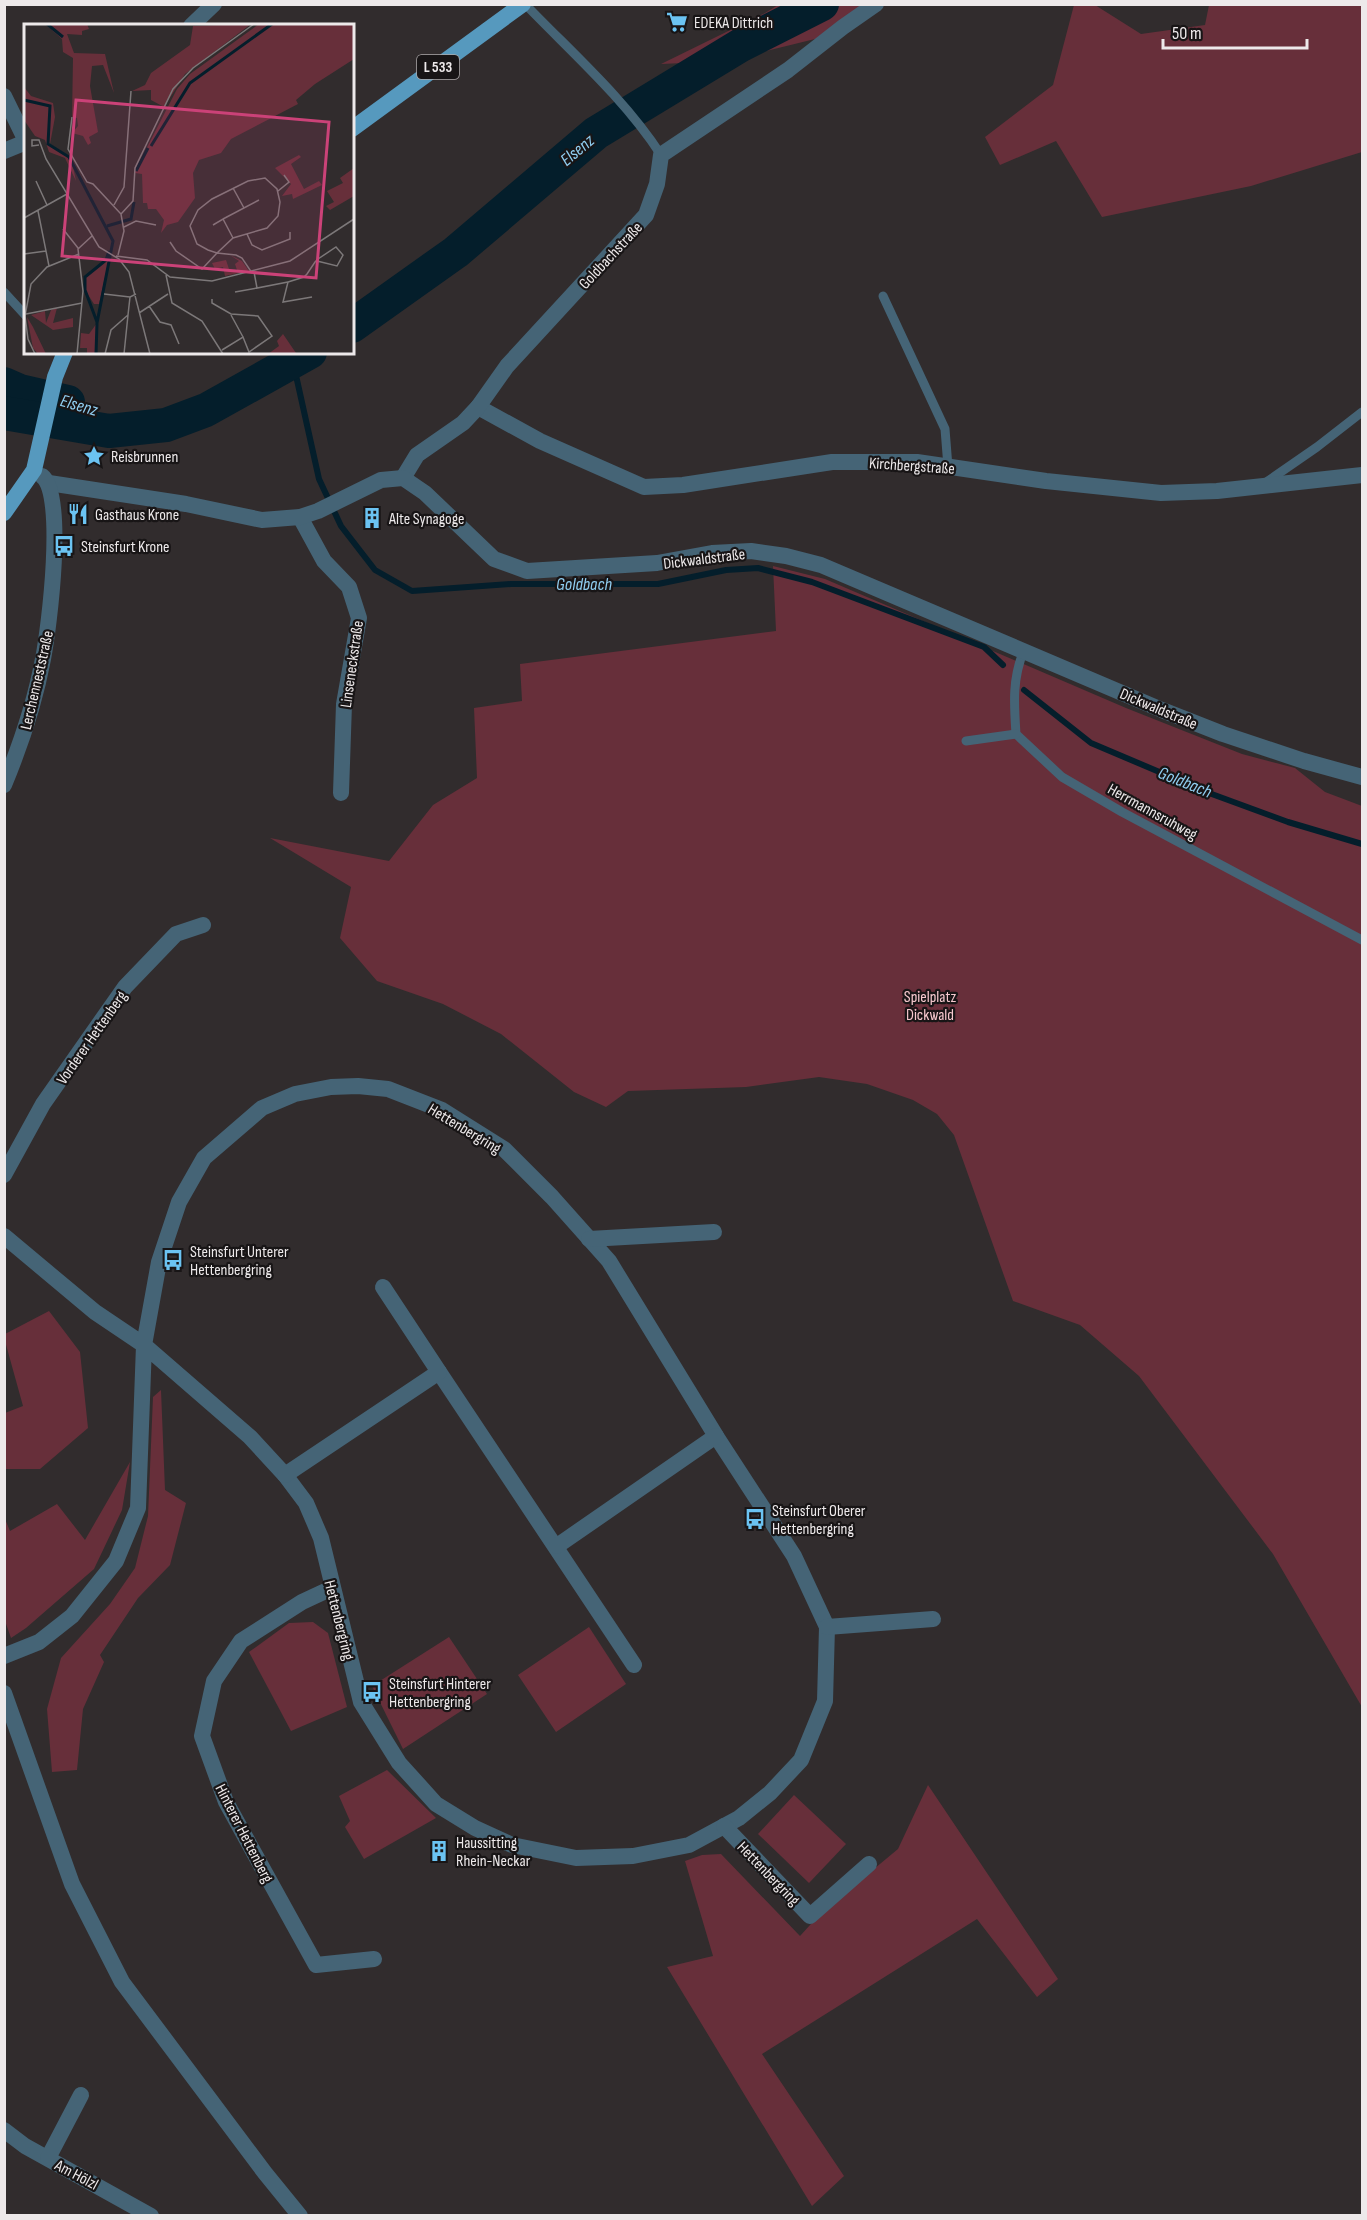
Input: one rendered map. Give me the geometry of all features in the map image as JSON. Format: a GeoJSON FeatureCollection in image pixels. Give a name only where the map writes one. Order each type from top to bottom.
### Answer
{"type":"FeatureCollection","features":[{"type":"Feature","properties":{"kind":"main road","name":"L 533"},"geometry":{"type":"LineString","coordinates":[[354,128],[524,4]]}},
{"type":"Feature","properties":{"kind":"main road"},"geometry":{"type":"LineString","coordinates":[[4,513],[34,470],[62,354]]}},
{"type":"Feature","properties":{"kind":"street"},"geometry":{"type":"LineString","coordinates":[[193,24],[214,4]]}},
{"type":"Feature","properties":{"kind":"street"},"geometry":{"type":"LineString","coordinates":[[661,154],[788,70],[876,4]]}},
{"type":"Feature","properties":{"kind":"street"},"geometry":{"type":"LineString","coordinates":[[4,96],[24,137]]}},
{"type":"Feature","properties":{"kind":"street"},"geometry":{"type":"LineString","coordinates":[[4,151],[24,142]]}},
{"type":"Feature","properties":{"kind":"street","name":"Goldbachstraße"},"geometry":{"type":"LineString","coordinates":[[403,478],[417,455],[463,423],[478,407],[507,366],[646,215],[657,184],[661,154]]}},
{"type":"Feature","properties":{"kind":"street","name":"Kirchbergstraße"},"geometry":{"type":"LineString","coordinates":[[478,407],[540,441],[644,487],[683,485],[832,462],[896,461],[1046,481],[1161,493],[1217,491],[1263,484],[1362,476]]}},
{"type":"Feature","properties":{"kind":"street"},"geometry":{"type":"LineString","coordinates":[[34,470],[49,483],[186,504],[262,520],[300,517],[318,511],[381,480],[403,478]]}},
{"type":"Feature","properties":{"kind":"street","name":"Dickwaldstraße"},"geometry":{"type":"LineString","coordinates":[[403,478],[425,492],[494,559],[527,571],[657,563],[712,553],[751,551],[786,556],[821,565],[1223,734],[1304,761],[1362,777]]}},
{"type":"Feature","properties":{"kind":"street","name":"Lerchenneststraße"},"geometry":{"type":"LineString","coordinates":[[4,785],[23,739],[43,660],[49,619],[55,512],[49,483]]}},
{"type":"Feature","properties":{"kind":"street","name":"Linseneckstraße"},"geometry":{"type":"LineString","coordinates":[[300,517],[324,561],[349,587],[359,618],[344,704],[341,793]]}},
{"type":"Feature","properties":{"kind":"street","name":"Vorderer Hettenberg"},"geometry":{"type":"LineString","coordinates":[[4,1174],[43,1104],[125,987],[176,934],[203,925]]}},
{"type":"Feature","properties":{"kind":"street","name":"Hettenbergring"},"geometry":{"type":"LineString","coordinates":[[4,1656],[39,1642],[72,1616],[117,1561],[138,1509],[144,1345],[159,1262],[179,1202],[204,1158],[262,1108],[295,1094],[331,1087],[358,1086],[388,1089],[442,1110],[504,1149],[552,1197],[609,1261],[716,1436],[794,1556],[827,1627],[825,1701],[801,1760],[770,1793],[739,1818],[689,1845],[633,1856],[576,1858],[512,1845],[475,1828],[436,1804],[399,1763],[361,1702],[321,1538],[306,1503],[285,1474],[250,1437],[144,1345]]}},
{"type":"Feature","properties":{"kind":"street"},"geometry":{"type":"LineString","coordinates":[[589,1239],[714,1232]]}},
{"type":"Feature","properties":{"kind":"street"},"geometry":{"type":"LineString","coordinates":[[4,1236],[95,1312],[144,1345]]}},
{"type":"Feature","properties":{"kind":"street"},"geometry":{"type":"LineString","coordinates":[[383,1287],[634,1665]]}},
{"type":"Feature","properties":{"kind":"street"},"geometry":{"type":"LineString","coordinates":[[285,1474],[439,1372]]}},
{"type":"Feature","properties":{"kind":"street"},"geometry":{"type":"LineString","coordinates":[[556,1546],[716,1436]]}},
{"type":"Feature","properties":{"kind":"street","name":"Hinterer Hettenberg"},"geometry":{"type":"LineString","coordinates":[[332,1588],[302,1602],[241,1641],[213,1681],[202,1736],[226,1802],[316,1965],[374,1959]]}},
{"type":"Feature","properties":{"kind":"street"},"geometry":{"type":"LineString","coordinates":[[827,1627],[933,1619]]}},
{"type":"Feature","properties":{"kind":"street"},"geometry":{"type":"LineString","coordinates":[[4,1693],[72,1884],[122,1982],[265,2173],[300,2216]]}},
{"type":"Feature","properties":{"kind":"street","name":"Hettenbergring"},"geometry":{"type":"LineString","coordinates":[[724,1826],[810,1916],[869,1864]]}},
{"type":"Feature","properties":{"kind":"street"},"geometry":{"type":"LineString","coordinates":[[48,2158],[81,2095]]}},
{"type":"Feature","properties":{"kind":"street","name":"Am Hölzl"},"geometry":{"type":"LineString","coordinates":[[4,2130],[25,2146],[151,2215]]}},
{"type":"Feature","properties":{"kind":"lane"},"geometry":{"type":"LineString","coordinates":[[524,4],[615,98],[646,132],[661,154]]}},
{"type":"Feature","properties":{"kind":"lane"},"geometry":{"type":"LineString","coordinates":[[4,292],[24,314]]}},
{"type":"Feature","properties":{"kind":"lane"},"geometry":{"type":"LineString","coordinates":[[883,296],[945,429],[948,467]]}},
{"type":"Feature","properties":{"kind":"lane"},"geometry":{"type":"LineString","coordinates":[[1263,484],[1317,447],[1362,412]]}},
{"type":"Feature","properties":{"kind":"lane"},"geometry":{"type":"LineString","coordinates":[[966,741],[1016,734],[1014,706],[1017,668],[1024,650]]}},
{"type":"Feature","properties":{"kind":"lane","name":"Herrmannsruhweg"},"geometry":{"type":"LineString","coordinates":[[1016,734],[1062,777],[1122,812],[1362,940]]}},
{"type":"Feature","properties":{"kind":"green space"},"geometry":{"type":"Polygon","coordinates":[[[778,5],[862,5],[819,38],[726,61],[661,64],[765,13],[778,5]]]}},
{"type":"Feature","properties":{"kind":"green space"},"geometry":{"type":"Polygon","coordinates":[[[1074,5],[1095,5],[1141,34],[1205,25],[1209,5],[1362,5],[1362,152],[1251,186],[1102,217],[1056,141],[1000,165],[985,137],[1053,85],[1074,5]]]}},
{"type":"Feature","properties":{"kind":"green space","name":"Spielplatz Dickwald"},"geometry":{"type":"Polygon","coordinates":[[[773,566],[825,579],[1126,708],[1242,754],[1295,768],[1325,792],[1362,806],[1362,1707],[1273,1554],[1139,1376],[1080,1325],[1013,1301],[954,1135],[937,1114],[913,1100],[867,1084],[819,1077],[746,1087],[628,1091],[606,1107],[574,1092],[501,1034],[443,1004],[377,981],[340,938],[351,887],[270,838],[389,861],[433,805],[477,778],[474,708],[522,701],[520,664],[776,631],[773,566]]]}},
{"type":"Feature","properties":{"kind":"green space"},"geometry":{"type":"Polygon","coordinates":[[[49,1311],[80,1352],[88,1428],[40,1469],[5,1469],[5,1413],[23,1406],[5,1334],[49,1311]]]}},
{"type":"Feature","properties":{"kind":"green space"},"geometry":{"type":"Polygon","coordinates":[[[161,1390],[165,1490],[186,1503],[170,1565],[138,1598],[100,1655],[104,1662],[83,1709],[77,1770],[52,1772],[47,1709],[61,1658],[110,1604],[135,1568],[148,1516],[153,1397],[161,1390]]]}},
{"type":"Feature","properties":{"kind":"green space"},"geometry":{"type":"Polygon","coordinates":[[[130,1462],[122,1510],[94,1569],[26,1628],[11,1638],[5,1621],[5,1519],[10,1531],[57,1504],[85,1540],[130,1462]]]}},
{"type":"Feature","properties":{"kind":"green space"},"geometry":{"type":"Polygon","coordinates":[[[313,1622],[328,1633],[347,1707],[291,1731],[249,1652],[289,1623],[313,1622]]]}},
{"type":"Feature","properties":{"kind":"green space"},"geometry":{"type":"Polygon","coordinates":[[[589,1627],[626,1684],[556,1732],[518,1675],[589,1627]]]}},
{"type":"Feature","properties":{"kind":"green space"},"geometry":{"type":"Polygon","coordinates":[[[449,1637],[487,1694],[403,1749],[372,1686],[449,1637]]]}},
{"type":"Feature","properties":{"kind":"green space"},"geometry":{"type":"Polygon","coordinates":[[[387,1770],[436,1818],[364,1859],[345,1827],[350,1821],[339,1796],[387,1770]]]}},
{"type":"Feature","properties":{"kind":"green space"},"geometry":{"type":"Polygon","coordinates":[[[928,1785],[1058,1979],[1037,1997],[977,1919],[762,2054],[844,2176],[812,2206],[667,1967],[713,1956],[685,1861],[702,1855],[721,1854],[800,1936],[821,1913],[898,1849],[928,1785]]]}},
{"type":"Feature","properties":{"kind":"green space"},"geometry":{"type":"Polygon","coordinates":[[[794,1795],[846,1844],[809,1883],[758,1834],[794,1795]]]}},
{"type":"Feature","properties":{"kind":"waterway","name":"Elsenz"},"geometry":{"type":"LineString","coordinates":[[354,325],[456,252],[596,133],[741,45],[822,4]]}},
{"type":"Feature","properties":{"kind":"waterway","name":"Elsenz"},"geometry":{"type":"LineString","coordinates":[[4,413],[109,431],[166,425],[206,410],[306,354]]}},
{"type":"Feature","properties":{"kind":"waterway","name":"Goldbach"},"geometry":{"type":"LineString","coordinates":[[293,362],[319,479],[341,526],[375,570],[412,591],[511,584],[658,584],[726,570],[758,568],[812,582],[984,647],[1003,665]]}},
{"type":"Feature","properties":{"kind":"waterway","name":"Elsenz"},"geometry":{"type":"LineString","coordinates":[[4,384],[20,391],[68,402]]}},
{"type":"Feature","properties":{"kind":"waterway","name":"Goldbach"},"geometry":{"type":"LineString","coordinates":[[1024,690],[1091,743],[1209,793],[1288,822],[1362,844]]}},
{"type":"Feature","properties":{"kind":"place","name":"EDEKA Dittrich"},"geometry":{"type":"Point","coordinates":[677,22]}},
{"type":"Feature","properties":{"kind":"place","name":"Reisbrunnen"},"geometry":{"type":"Point","coordinates":[94,456]}},
{"type":"Feature","properties":{"kind":"place","name":"Gasthaus Krone"},"geometry":{"type":"Point","coordinates":[78,514]}},
{"type":"Feature","properties":{"kind":"place","name":"Alte Synagoge"},"geometry":{"type":"Point","coordinates":[372,518]}},
{"type":"Feature","properties":{"kind":"place","name":"Steinsfurt Krone"},"geometry":{"type":"Point","coordinates":[64,546]}},
{"type":"Feature","properties":{"kind":"place","name":"Steinsfurt Unterer Hettenbergring"},"geometry":{"type":"Point","coordinates":[173,1260]}},
{"type":"Feature","properties":{"kind":"place","name":"Steinsfurt Oberer Hettenbergring"},"geometry":{"type":"Point","coordinates":[755,1519]}},
{"type":"Feature","properties":{"kind":"place","name":"Steinsfurt Hinterer Hettenbergring"},"geometry":{"type":"Point","coordinates":[372,1692]}},
{"type":"Feature","properties":{"kind":"place","name":"Haussitting Rhein-Neckar"},"geometry":{"type":"Point","coordinates":[439,1851]}}]}
